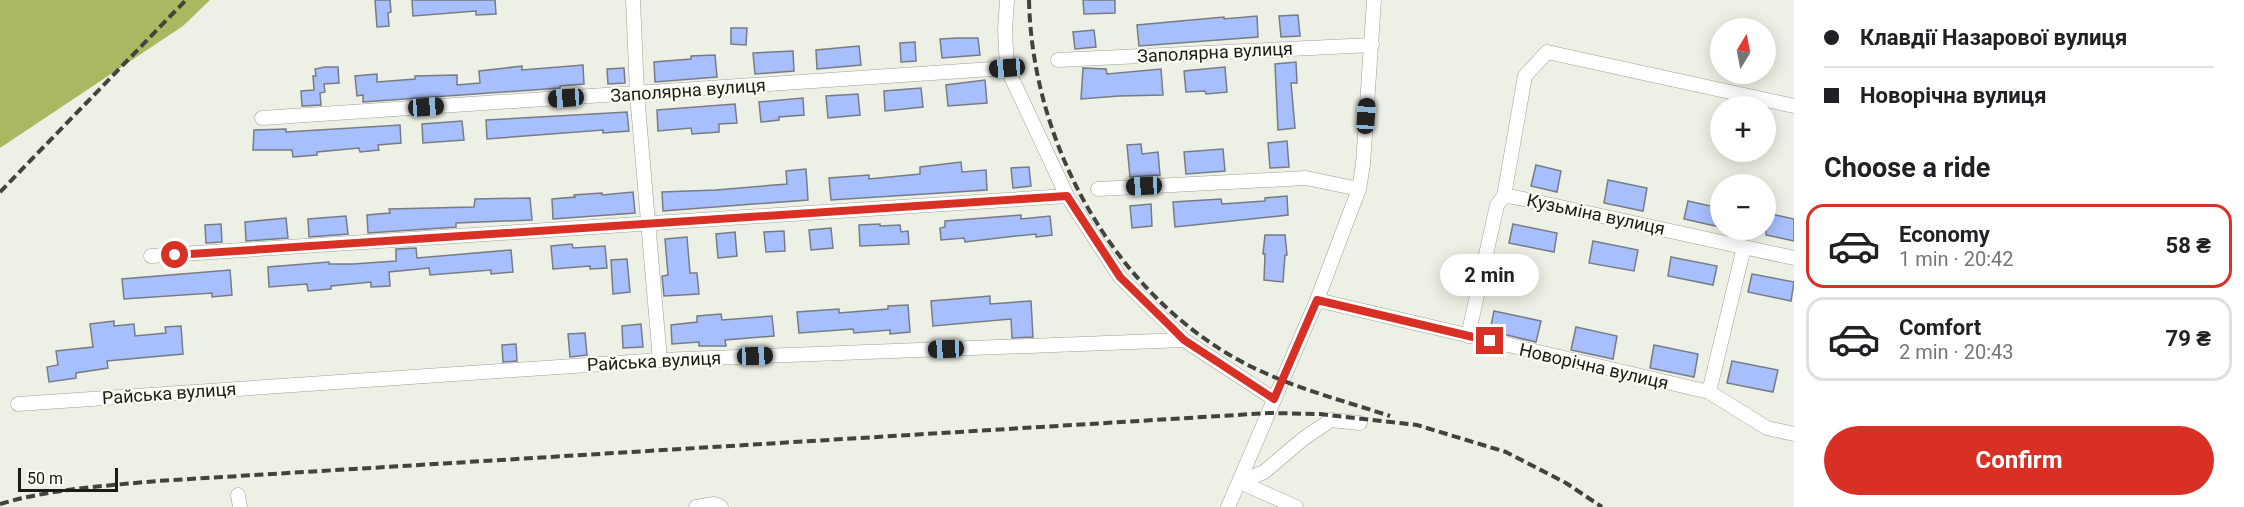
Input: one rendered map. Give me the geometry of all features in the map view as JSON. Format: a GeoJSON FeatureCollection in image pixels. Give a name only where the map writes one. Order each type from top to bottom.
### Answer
{"type":"FeatureCollection","features":[{"type":"Feature","properties":{"kind":"street"},"geometry":{"type":"LineString","coordinates":[[633,0],[637,94],[660,360]]}},
{"type":"Feature","properties":{"kind":"street"},"geometry":{"type":"LineString","coordinates":[[1007,0],[1005,30],[1007,68],[1067,196],[1120,277],[1184,340],[1274,399]]}},
{"type":"Feature","properties":{"kind":"street"},"geometry":{"type":"LineString","coordinates":[[1228,507],[1317,300],[1359,189],[1363,164],[1374,0]]}},
{"type":"Feature","properties":{"kind":"street","name":"Заполярна вулиця"},"geometry":{"type":"LineString","coordinates":[[1058,60],[1372,45]]}},
{"type":"Feature","properties":{"kind":"street"},"geometry":{"type":"LineString","coordinates":[[1504,196],[1525,76],[1547,52],[1794,106]]}},
{"type":"Feature","properties":{"kind":"street","name":"Заполярна вулиця"},"geometry":{"type":"LineString","coordinates":[[262,118],[1007,68]]}},
{"type":"Feature","properties":{"kind":"street"},"geometry":{"type":"LineString","coordinates":[[1098,189],[1306,178],[1359,189]]}},
{"type":"Feature","properties":{"kind":"street"},"geometry":{"type":"LineString","coordinates":[[152,256],[1067,196]]}},
{"type":"Feature","properties":{"kind":"street","name":"Кузьміна вулиця"},"geometry":{"type":"LineString","coordinates":[[1468,336],[1497,205],[1504,196],[1794,258]]}},
{"type":"Feature","properties":{"kind":"street"},"geometry":{"type":"LineString","coordinates":[[1709,393],[1744,247]]}},
{"type":"Feature","properties":{"kind":"street","name":"Новорічна вулиця"},"geometry":{"type":"LineString","coordinates":[[1317,300],[1709,393],[1767,428],[1794,434]]}},
{"type":"Feature","properties":{"kind":"street","name":"Райська вулиця"},"geometry":{"type":"LineString","coordinates":[[18,404],[660,360],[1184,340]]}},
{"type":"Feature","properties":{"kind":"street"},"geometry":{"type":"LineString","coordinates":[[1240,482],[1264,472],[1330,420],[1360,423]]}},
{"type":"Feature","properties":{"kind":"street"},"geometry":{"type":"LineString","coordinates":[[1240,482],[1296,507]]}},
{"type":"Feature","properties":{"kind":"street"},"geometry":{"type":"LineString","coordinates":[[696,507],[714,504],[722,507]]}},
{"type":"Feature","properties":{"kind":"green space"},"geometry":{"type":"Polygon","coordinates":[[[0,0],[210,0],[183,26],[0,148],[0,0]]]}},
{"type":"Feature","properties":{"kind":"building"},"geometry":{"type":"Polygon","coordinates":[[[375,0],[390,0],[389,26],[377,27],[375,0]]]}},
{"type":"Feature","properties":{"kind":"building"},"geometry":{"type":"Polygon","coordinates":[[[412,0],[495,0],[496,14],[476,15],[476,11],[413,16],[412,0]]]}},
{"type":"Feature","properties":{"kind":"building"},"geometry":{"type":"Polygon","coordinates":[[[1083,0],[1115,0],[1115,13],[1084,14],[1083,0]]]}},
{"type":"Feature","properties":{"kind":"building"},"geometry":{"type":"Polygon","coordinates":[[[1298,15],[1300,36],[1281,37],[1279,16],[1298,15]]]}},
{"type":"Feature","properties":{"kind":"building"},"geometry":{"type":"Polygon","coordinates":[[[1257,16],[1258,37],[1139,46],[1137,25],[1257,16]]]}},
{"type":"Feature","properties":{"kind":"building"},"geometry":{"type":"Polygon","coordinates":[[[731,28],[747,28],[746,45],[731,44],[731,28]]]}},
{"type":"Feature","properties":{"kind":"building"},"geometry":{"type":"Polygon","coordinates":[[[1094,30],[1096,47],[1075,49],[1073,32],[1094,30]]]}},
{"type":"Feature","properties":{"kind":"building"},"geometry":{"type":"Polygon","coordinates":[[[978,38],[980,55],[942,58],[940,39],[978,38]]]}},
{"type":"Feature","properties":{"kind":"building"},"geometry":{"type":"Polygon","coordinates":[[[915,42],[916,61],[901,62],[900,43],[915,42]]]}},
{"type":"Feature","properties":{"kind":"building"},"geometry":{"type":"Polygon","coordinates":[[[859,46],[861,65],[817,69],[816,50],[859,46]]]}},
{"type":"Feature","properties":{"kind":"building"},"geometry":{"type":"Polygon","coordinates":[[[793,51],[794,71],[755,74],[753,53],[793,51]]]}},
{"type":"Feature","properties":{"kind":"building"},"geometry":{"type":"Polygon","coordinates":[[[715,55],[717,77],[655,82],[654,62],[715,55]]]}},
{"type":"Feature","properties":{"kind":"building"},"geometry":{"type":"Polygon","coordinates":[[[1296,62],[1297,83],[1291,83],[1295,128],[1278,130],[1275,64],[1296,62]]]}},
{"type":"Feature","properties":{"kind":"building"},"geometry":{"type":"Polygon","coordinates":[[[583,65],[584,84],[560,86],[560,88],[363,102],[363,95],[357,96],[355,76],[377,74],[377,82],[415,79],[415,76],[457,75],[457,85],[480,83],[479,71],[522,66],[522,70],[583,65]]]}},
{"type":"Feature","properties":{"kind":"building"},"geometry":{"type":"Polygon","coordinates":[[[338,67],[339,83],[324,84],[325,92],[320,93],[321,105],[302,106],[301,91],[314,90],[315,69],[338,67]]]}},
{"type":"Feature","properties":{"kind":"building"},"geometry":{"type":"Polygon","coordinates":[[[1225,67],[1227,92],[1206,94],[1205,91],[1186,92],[1184,71],[1225,67]]]}},
{"type":"Feature","properties":{"kind":"building"},"geometry":{"type":"Polygon","coordinates":[[[624,68],[625,83],[608,84],[607,69],[624,68]]]}},
{"type":"Feature","properties":{"kind":"building"},"geometry":{"type":"Polygon","coordinates":[[[1083,68],[1106,69],[1107,74],[1161,69],[1163,95],[1081,99],[1083,68]]]}},
{"type":"Feature","properties":{"kind":"building"},"geometry":{"type":"Polygon","coordinates":[[[985,80],[987,103],[948,106],[946,85],[985,80]]]}},
{"type":"Feature","properties":{"kind":"building"},"geometry":{"type":"Polygon","coordinates":[[[921,88],[923,107],[885,111],[884,91],[921,88]]]}},
{"type":"Feature","properties":{"kind":"building"},"geometry":{"type":"Polygon","coordinates":[[[858,94],[860,115],[828,118],[826,96],[858,94]]]}},
{"type":"Feature","properties":{"kind":"building"},"geometry":{"type":"Polygon","coordinates":[[[803,98],[804,115],[779,117],[779,120],[761,122],[759,102],[803,98]]]}},
{"type":"Feature","properties":{"kind":"building"},"geometry":{"type":"Polygon","coordinates":[[[735,104],[737,123],[719,124],[719,132],[692,134],[691,128],[658,131],[657,110],[735,104]]]}},
{"type":"Feature","properties":{"kind":"building"},"geometry":{"type":"Polygon","coordinates":[[[627,112],[629,131],[603,133],[603,130],[487,139],[486,120],[627,112]]]}},
{"type":"Feature","properties":{"kind":"building"},"geometry":{"type":"Polygon","coordinates":[[[462,121],[464,140],[423,143],[422,124],[462,121]]]}},
{"type":"Feature","properties":{"kind":"building"},"geometry":{"type":"Polygon","coordinates":[[[400,125],[401,143],[378,145],[379,150],[360,152],[359,148],[293,157],[292,150],[253,150],[254,130],[286,129],[286,132],[400,125]]]}},
{"type":"Feature","properties":{"kind":"building"},"geometry":{"type":"Polygon","coordinates":[[[1287,141],[1289,167],[1270,168],[1268,143],[1287,141]]]}},
{"type":"Feature","properties":{"kind":"building"},"geometry":{"type":"Polygon","coordinates":[[[1141,144],[1142,154],[1158,152],[1160,175],[1130,177],[1127,145],[1141,144]]]}},
{"type":"Feature","properties":{"kind":"building"},"geometry":{"type":"Polygon","coordinates":[[[1223,149],[1225,171],[1186,174],[1184,152],[1223,149]]]}},
{"type":"Feature","properties":{"kind":"building"},"geometry":{"type":"Polygon","coordinates":[[[961,162],[962,172],[986,170],[987,190],[831,200],[829,178],[869,175],[869,179],[920,174],[920,167],[961,162]]]}},
{"type":"Feature","properties":{"kind":"building"},"geometry":{"type":"Polygon","coordinates":[[[1536,165],[1561,171],[1557,192],[1531,186],[1536,165]]]}},
{"type":"Feature","properties":{"kind":"building"},"geometry":{"type":"Polygon","coordinates":[[[1029,167],[1031,186],[1013,188],[1011,168],[1029,167]]]}},
{"type":"Feature","properties":{"kind":"building"},"geometry":{"type":"Polygon","coordinates":[[[806,169],[808,200],[663,211],[662,192],[787,184],[786,171],[806,169]]]}},
{"type":"Feature","properties":{"kind":"building"},"geometry":{"type":"Polygon","coordinates":[[[1608,180],[1647,188],[1643,211],[1604,203],[1608,180]]]}},
{"type":"Feature","properties":{"kind":"building"},"geometry":{"type":"Polygon","coordinates":[[[633,192],[635,213],[553,219],[552,199],[575,197],[574,195],[633,192]]]}},
{"type":"Feature","properties":{"kind":"building"},"geometry":{"type":"Polygon","coordinates":[[[1287,196],[1288,215],[1175,227],[1173,202],[1221,199],[1222,204],[1265,201],[1265,198],[1287,196]]]}},
{"type":"Feature","properties":{"kind":"building"},"geometry":{"type":"Polygon","coordinates":[[[530,198],[532,220],[456,223],[456,227],[368,233],[367,215],[390,213],[389,209],[474,207],[475,199],[530,198]]]}},
{"type":"Feature","properties":{"kind":"building"},"geometry":{"type":"Polygon","coordinates":[[[1688,201],[1710,206],[1710,225],[1684,219],[1688,201]]]}},
{"type":"Feature","properties":{"kind":"building"},"geometry":{"type":"Polygon","coordinates":[[[1151,204],[1152,226],[1132,228],[1130,206],[1151,204]]]}},
{"type":"Feature","properties":{"kind":"building"},"geometry":{"type":"Polygon","coordinates":[[[1021,215],[1021,219],[1050,216],[1052,235],[1036,237],[1036,234],[965,242],[964,238],[941,240],[940,228],[945,227],[945,221],[1021,215]]]}},
{"type":"Feature","properties":{"kind":"building"},"geometry":{"type":"Polygon","coordinates":[[[1776,215],[1794,219],[1794,241],[1776,237],[1776,215]]]}},
{"type":"Feature","properties":{"kind":"building"},"geometry":{"type":"Polygon","coordinates":[[[346,216],[348,234],[309,237],[308,219],[346,216]]]}},
{"type":"Feature","properties":{"kind":"building"},"geometry":{"type":"Polygon","coordinates":[[[286,218],[288,238],[246,241],[245,222],[286,218]]]}},
{"type":"Feature","properties":{"kind":"building"},"geometry":{"type":"Polygon","coordinates":[[[221,224],[222,242],[206,243],[205,225],[221,224]]]}},
{"type":"Feature","properties":{"kind":"building"},"geometry":{"type":"Polygon","coordinates":[[[880,224],[880,226],[900,225],[901,232],[908,231],[909,244],[860,246],[859,225],[880,224]]]}},
{"type":"Feature","properties":{"kind":"building"},"geometry":{"type":"Polygon","coordinates":[[[1513,224],[1557,233],[1554,252],[1509,243],[1513,224]]]}},
{"type":"Feature","properties":{"kind":"building"},"geometry":{"type":"Polygon","coordinates":[[[831,228],[833,248],[811,250],[809,230],[831,228]]]}},
{"type":"Feature","properties":{"kind":"building"},"geometry":{"type":"Polygon","coordinates":[[[784,231],[785,251],[766,252],[764,232],[784,231]]]}},
{"type":"Feature","properties":{"kind":"building"},"geometry":{"type":"Polygon","coordinates":[[[735,232],[737,256],[718,258],[716,234],[735,232]]]}},
{"type":"Feature","properties":{"kind":"building"},"geometry":{"type":"Polygon","coordinates":[[[1265,235],[1285,235],[1287,255],[1285,255],[1283,282],[1264,280],[1265,235]]]}},
{"type":"Feature","properties":{"kind":"building"},"geometry":{"type":"Polygon","coordinates":[[[687,237],[690,273],[697,273],[699,294],[664,296],[662,276],[668,275],[665,239],[687,237]]]}},
{"type":"Feature","properties":{"kind":"building"},"geometry":{"type":"Polygon","coordinates":[[[1593,241],[1638,250],[1634,271],[1589,263],[1593,241]]]}},
{"type":"Feature","properties":{"kind":"building"},"geometry":{"type":"Polygon","coordinates":[[[572,244],[573,248],[605,246],[607,268],[590,269],[590,266],[553,269],[551,246],[572,244]]]}},
{"type":"Feature","properties":{"kind":"building"},"geometry":{"type":"Polygon","coordinates":[[[416,248],[417,258],[511,250],[513,272],[491,274],[491,270],[430,275],[429,268],[389,272],[390,286],[371,287],[371,282],[308,291],[307,284],[269,287],[268,267],[329,262],[329,264],[353,264],[396,261],[396,249],[416,248]]]}},
{"type":"Feature","properties":{"kind":"building"},"geometry":{"type":"Polygon","coordinates":[[[1671,257],[1717,266],[1713,285],[1668,276],[1671,257]]]}},
{"type":"Feature","properties":{"kind":"building"},"geometry":{"type":"Polygon","coordinates":[[[627,259],[630,292],[613,294],[611,260],[627,259]]]}},
{"type":"Feature","properties":{"kind":"building"},"geometry":{"type":"Polygon","coordinates":[[[230,270],[232,295],[212,297],[212,293],[124,299],[122,279],[230,270]]]}},
{"type":"Feature","properties":{"kind":"building"},"geometry":{"type":"Polygon","coordinates":[[[1752,274],[1794,282],[1791,301],[1748,292],[1752,274]]]}},
{"type":"Feature","properties":{"kind":"building"},"geometry":{"type":"Polygon","coordinates":[[[990,296],[990,304],[1031,301],[1033,337],[1012,338],[1011,319],[933,326],[931,301],[990,296]]]}},
{"type":"Feature","properties":{"kind":"building"},"geometry":{"type":"Polygon","coordinates":[[[908,305],[910,332],[890,334],[890,330],[854,333],[853,329],[799,333],[797,312],[839,309],[839,313],[908,305]]]}},
{"type":"Feature","properties":{"kind":"building"},"geometry":{"type":"Polygon","coordinates":[[[1494,311],[1541,321],[1536,342],[1490,331],[1494,311]]]}},
{"type":"Feature","properties":{"kind":"building"},"geometry":{"type":"Polygon","coordinates":[[[721,314],[722,320],[772,316],[774,336],[725,340],[726,346],[699,346],[699,342],[672,344],[671,325],[697,322],[697,316],[721,314]]]}},
{"type":"Feature","properties":{"kind":"building"},"geometry":{"type":"Polygon","coordinates":[[[114,321],[114,326],[134,324],[135,336],[166,333],[165,327],[181,326],[183,354],[107,361],[108,368],[76,373],[76,378],[49,382],[47,367],[58,365],[56,351],[93,347],[90,324],[114,321]]]}},
{"type":"Feature","properties":{"kind":"building"},"geometry":{"type":"Polygon","coordinates":[[[641,324],[643,347],[623,348],[622,326],[641,324]]]}},
{"type":"Feature","properties":{"kind":"building"},"geometry":{"type":"Polygon","coordinates":[[[1576,327],[1617,336],[1613,359],[1571,350],[1576,327]]]}},
{"type":"Feature","properties":{"kind":"building"},"geometry":{"type":"Polygon","coordinates":[[[585,333],[587,355],[570,357],[568,334],[585,333]]]}},
{"type":"Feature","properties":{"kind":"building"},"geometry":{"type":"Polygon","coordinates":[[[516,344],[517,361],[503,362],[502,345],[516,344]]]}},
{"type":"Feature","properties":{"kind":"building"},"geometry":{"type":"Polygon","coordinates":[[[1654,345],[1698,354],[1694,377],[1650,368],[1654,345]]]}},
{"type":"Feature","properties":{"kind":"building"},"geometry":{"type":"Polygon","coordinates":[[[1732,361],[1778,370],[1773,392],[1727,383],[1732,361]]]}},
{"type":"Feature","properties":{"kind":"railway"},"geometry":{"type":"LineString","coordinates":[[0,192],[186,0]]}},
{"type":"Feature","properties":{"kind":"railway"},"geometry":{"type":"LineString","coordinates":[[1029,0],[1033,52],[1044,104],[1062,154],[1085,202],[1113,247],[1147,288],[1185,324],[1247,365],[1307,390],[1390,416]]}},
{"type":"Feature","properties":{"kind":"railway"},"geometry":{"type":"LineString","coordinates":[[0,504],[58,491],[157,481],[1269,413],[1320,414],[1417,425],[1506,452],[1566,483],[1602,507]]}},
{"type":"Feature","properties":{"kind":"route"},"geometry":{"type":"LineString","coordinates":[[175,255],[1067,196],[1120,277],[1184,340],[1274,399],[1317,300],[1490,341]]}}]}
